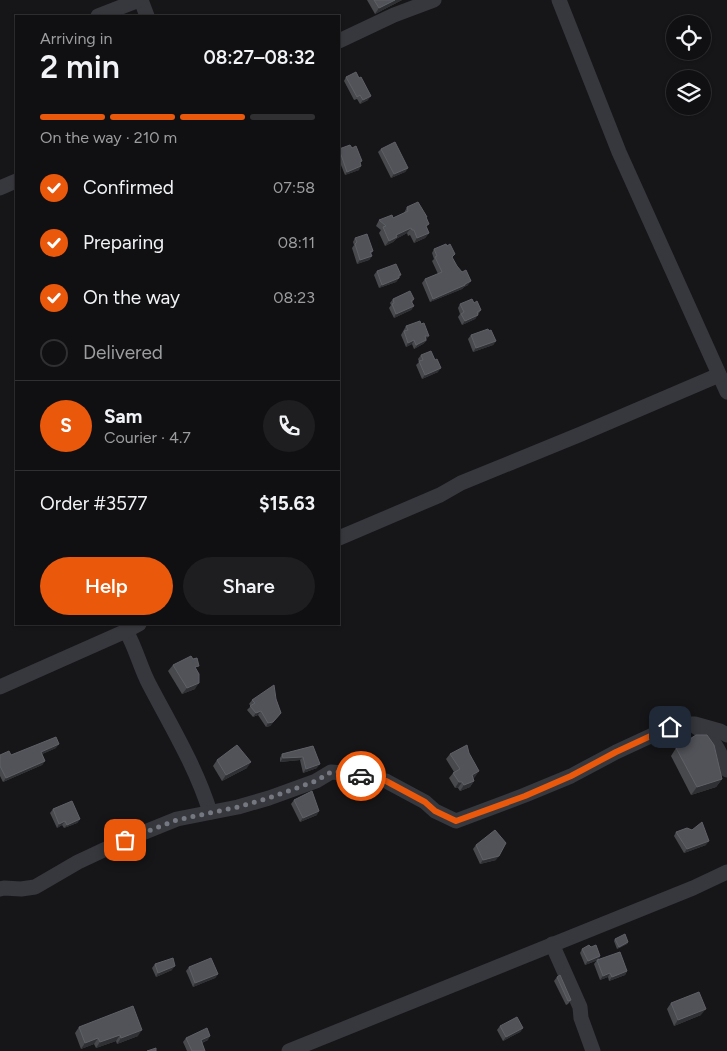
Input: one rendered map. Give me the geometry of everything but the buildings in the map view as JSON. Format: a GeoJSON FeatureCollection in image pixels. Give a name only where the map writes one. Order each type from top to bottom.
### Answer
{"type":"FeatureCollection","features":[{"type":"Feature","properties":{"kind":"street"},"geometry":{"type":"LineString","coordinates":[[101,15],[140,0],[147,15]]}},
{"type":"Feature","properties":{"kind":"street"},"geometry":{"type":"LineString","coordinates":[[340,41],[394,15],[434,0]]}},
{"type":"Feature","properties":{"kind":"street"},"geometry":{"type":"LineString","coordinates":[[560,0],[619,152],[727,392]]}},
{"type":"Feature","properties":{"kind":"street"},"geometry":{"type":"LineString","coordinates":[[0,188],[15,181]]}},
{"type":"Feature","properties":{"kind":"street"},"geometry":{"type":"LineString","coordinates":[[340,538],[440,495],[461,483],[719,375]]}},
{"type":"Feature","properties":{"kind":"street"},"geometry":{"type":"LineString","coordinates":[[0,687],[133,628],[134,644],[148,682],[202,788],[210,812]]}},
{"type":"Feature","properties":{"kind":"street"},"geometry":{"type":"LineString","coordinates":[[687,724],[704,731],[723,748],[727,770]]}},
{"type":"Feature","properties":{"kind":"street"},"geometry":{"type":"LineString","coordinates":[[0,890],[4,888],[21,889],[35,887],[78,862],[125,840],[177,820],[238,807],[269,798],[316,781],[331,772],[354,774],[386,781],[425,802],[435,811],[456,821],[571,776],[636,742],[670,727],[687,724],[720,731],[727,735]]}},
{"type":"Feature","properties":{"kind":"street"},"geometry":{"type":"LineString","coordinates":[[289,1051],[693,888],[727,872]]}},
{"type":"Feature","properties":{"kind":"street"},"geometry":{"type":"LineString","coordinates":[[552,944],[580,1007],[581,1018],[593,1051]]}},
{"type":"Feature","properties":{"kind":"way so far"},"geometry":{"type":"LineString","coordinates":[[125,840],[177,820],[238,807],[269,798],[316,781],[331,772],[346,772],[361,776]]}},
{"type":"Feature","properties":{"kind":"route"},"geometry":{"type":"LineString","coordinates":[[361,776],[386,781],[425,802],[435,811],[456,821],[525,796],[571,776],[616,752],[670,727]]}}]}
